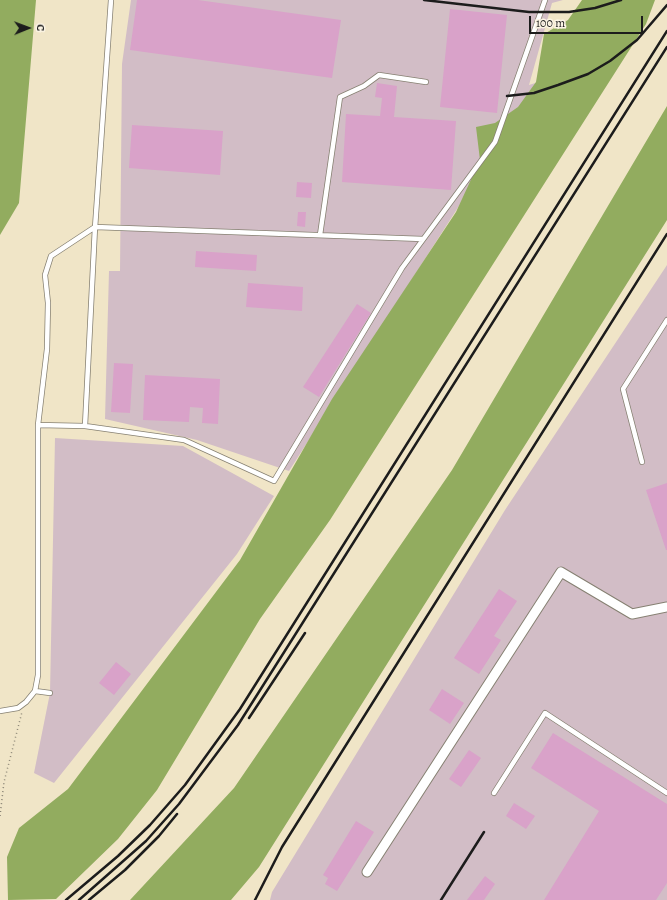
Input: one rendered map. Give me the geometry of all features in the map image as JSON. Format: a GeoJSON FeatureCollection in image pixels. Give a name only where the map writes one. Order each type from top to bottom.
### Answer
{"type":"FeatureCollection","features":[{"type":"Feature","properties":{"kind":"street"},"geometry":{"type":"LineString","coordinates":[[367,872],[561,572],[632,614],[667,607]]}},
{"type":"Feature","properties":{"kind":"lane"},"geometry":{"type":"LineString","coordinates":[[85,426],[95,226],[111,0]]}},
{"type":"Feature","properties":{"kind":"lane"},"geometry":{"type":"LineString","coordinates":[[38,424],[85,426],[184,440],[274,481],[402,268],[495,142],[545,0]]}},
{"type":"Feature","properties":{"kind":"lane"},"geometry":{"type":"LineString","coordinates":[[320,235],[340,97],[364,86],[379,75],[426,82]]}},
{"type":"Feature","properties":{"kind":"lane"},"geometry":{"type":"LineString","coordinates":[[94,233],[95,226]]}},
{"type":"Feature","properties":{"kind":"lane"},"geometry":{"type":"LineString","coordinates":[[0,711],[18,708],[26,702],[34,691],[38,675],[38,424],[47,349],[48,303],[45,275],[51,256],[95,226],[423,239]]}},
{"type":"Feature","properties":{"kind":"lane"},"geometry":{"type":"LineString","coordinates":[[642,462],[623,389],[667,320]]}},
{"type":"Feature","properties":{"kind":"lane"},"geometry":{"type":"LineString","coordinates":[[34,691],[50,693]]}},
{"type":"Feature","properties":{"kind":"lane"},"geometry":{"type":"LineString","coordinates":[[494,793],[545,713],[667,793]]}},
{"type":"Feature","properties":{"kind":"path"},"geometry":{"type":"LineString","coordinates":[[0,816],[4,782],[18,725],[26,702]]}},
{"type":"Feature","properties":{"kind":"shaded area"},"geometry":{"type":"Polygon","coordinates":[[[131,0],[563,0],[552,3],[529,85],[557,76],[516,117],[289,471],[197,440],[105,419],[109,271],[120,271],[122,64],[131,0]]]}},
{"type":"Feature","properties":{"kind":"shaded area"},"geometry":{"type":"Polygon","coordinates":[[[667,265],[667,900],[270,900],[272,892],[505,510],[667,265]]]}},
{"type":"Feature","properties":{"kind":"shaded area"},"geometry":{"type":"Polygon","coordinates":[[[55,438],[183,446],[274,496],[237,554],[54,783],[34,773],[50,693],[55,438]]]}},
{"type":"Feature","properties":{"kind":"green space"},"geometry":{"type":"Polygon","coordinates":[[[0,0],[36,0],[19,203],[0,235],[0,0]]]}},
{"type":"Feature","properties":{"kind":"green space"},"geometry":{"type":"Polygon","coordinates":[[[582,0],[655,0],[646,24],[330,520],[260,619],[157,790],[118,839],[56,899],[8,900],[7,857],[19,828],[68,789],[240,560],[332,399],[456,212],[480,160],[476,127],[495,123],[518,107],[536,82],[544,34],[568,20],[582,0]]]}},
{"type":"Feature","properties":{"kind":"green space"},"geometry":{"type":"Polygon","coordinates":[[[667,106],[667,220],[259,867],[231,900],[130,900],[234,788],[452,470],[667,106]]]}},
{"type":"Feature","properties":{"kind":"building"},"geometry":{"type":"Polygon","coordinates":[[[137,0],[198,0],[341,20],[332,78],[130,50],[137,0]]]}},
{"type":"Feature","properties":{"kind":"building"},"geometry":{"type":"Polygon","coordinates":[[[450,9],[507,15],[497,113],[440,107],[450,9]]]}},
{"type":"Feature","properties":{"kind":"building"},"geometry":{"type":"Polygon","coordinates":[[[377,83],[397,86],[394,117],[456,121],[451,190],[342,182],[346,114],[380,116],[382,98],[375,97],[377,83]]]}},
{"type":"Feature","properties":{"kind":"building"},"geometry":{"type":"Polygon","coordinates":[[[132,125],[223,131],[220,175],[129,168],[132,125]]]}},
{"type":"Feature","properties":{"kind":"building"},"geometry":{"type":"Polygon","coordinates":[[[297,182],[312,183],[311,198],[296,197],[297,182]]]}},
{"type":"Feature","properties":{"kind":"building"},"geometry":{"type":"Polygon","coordinates":[[[298,212],[306,212],[305,227],[297,226],[298,212]]]}},
{"type":"Feature","properties":{"kind":"building"},"geometry":{"type":"Polygon","coordinates":[[[196,251],[257,255],[256,271],[195,267],[196,251]]]}},
{"type":"Feature","properties":{"kind":"building"},"geometry":{"type":"Polygon","coordinates":[[[248,283],[303,287],[302,311],[246,307],[248,283]]]}},
{"type":"Feature","properties":{"kind":"building"},"geometry":{"type":"Polygon","coordinates":[[[357,304],[371,313],[319,397],[303,387],[357,304]]]}},
{"type":"Feature","properties":{"kind":"building"},"geometry":{"type":"Polygon","coordinates":[[[114,363],[133,364],[130,413],[111,412],[114,363]]]}},
{"type":"Feature","properties":{"kind":"building"},"geometry":{"type":"Polygon","coordinates":[[[145,375],[220,379],[218,424],[202,423],[203,408],[190,407],[189,422],[143,420],[145,375]]]}},
{"type":"Feature","properties":{"kind":"building"},"geometry":{"type":"Polygon","coordinates":[[[667,483],[667,550],[666,550],[646,490],[667,483]]]}},
{"type":"Feature","properties":{"kind":"building"},"geometry":{"type":"Polygon","coordinates":[[[499,589],[517,601],[494,636],[501,640],[479,674],[454,658],[499,589]]]}},
{"type":"Feature","properties":{"kind":"building"},"geometry":{"type":"Polygon","coordinates":[[[116,662],[131,674],[114,695],[99,683],[116,662]]]}},
{"type":"Feature","properties":{"kind":"building"},"geometry":{"type":"Polygon","coordinates":[[[442,689],[464,703],[450,724],[429,710],[442,689]]]}},
{"type":"Feature","properties":{"kind":"building"},"geometry":{"type":"Polygon","coordinates":[[[553,733],[667,804],[667,883],[656,900],[544,900],[599,811],[531,768],[553,733]]]}},
{"type":"Feature","properties":{"kind":"building"},"geometry":{"type":"Polygon","coordinates":[[[469,750],[481,758],[461,787],[449,779],[469,750]]]}},
{"type":"Feature","properties":{"kind":"building"},"geometry":{"type":"Polygon","coordinates":[[[514,803],[535,816],[526,829],[506,816],[514,803]]]}},
{"type":"Feature","properties":{"kind":"building"},"geometry":{"type":"Polygon","coordinates":[[[356,821],[374,832],[337,891],[325,884],[328,878],[323,875],[356,821]]]}},
{"type":"Feature","properties":{"kind":"building"},"geometry":{"type":"Polygon","coordinates":[[[485,876],[495,884],[484,900],[467,900],[485,876]]]}},
{"type":"Feature","properties":{"kind":"railway"},"geometry":{"type":"LineString","coordinates":[[424,0],[529,12],[569,12],[595,8],[621,0]]}},
{"type":"Feature","properties":{"kind":"railway"},"geometry":{"type":"LineString","coordinates":[[507,96],[534,93],[588,74],[610,61],[637,40],[667,5]]}},
{"type":"Feature","properties":{"kind":"railway"},"geometry":{"type":"LineString","coordinates":[[66,900],[118,856],[150,825],[185,785],[240,709],[667,31]]}},
{"type":"Feature","properties":{"kind":"railway"},"geometry":{"type":"LineString","coordinates":[[79,900],[146,841],[179,804],[238,725],[667,47]]}},
{"type":"Feature","properties":{"kind":"railway"},"geometry":{"type":"LineString","coordinates":[[255,900],[282,847],[667,234]]}},
{"type":"Feature","properties":{"kind":"railway"},"geometry":{"type":"LineString","coordinates":[[249,718],[305,633]]}},
{"type":"Feature","properties":{"kind":"railway"},"geometry":{"type":"LineString","coordinates":[[89,900],[125,870],[159,836],[177,814]]}},
{"type":"Feature","properties":{"kind":"railway"},"geometry":{"type":"LineString","coordinates":[[441,900],[484,832]]}}]}
